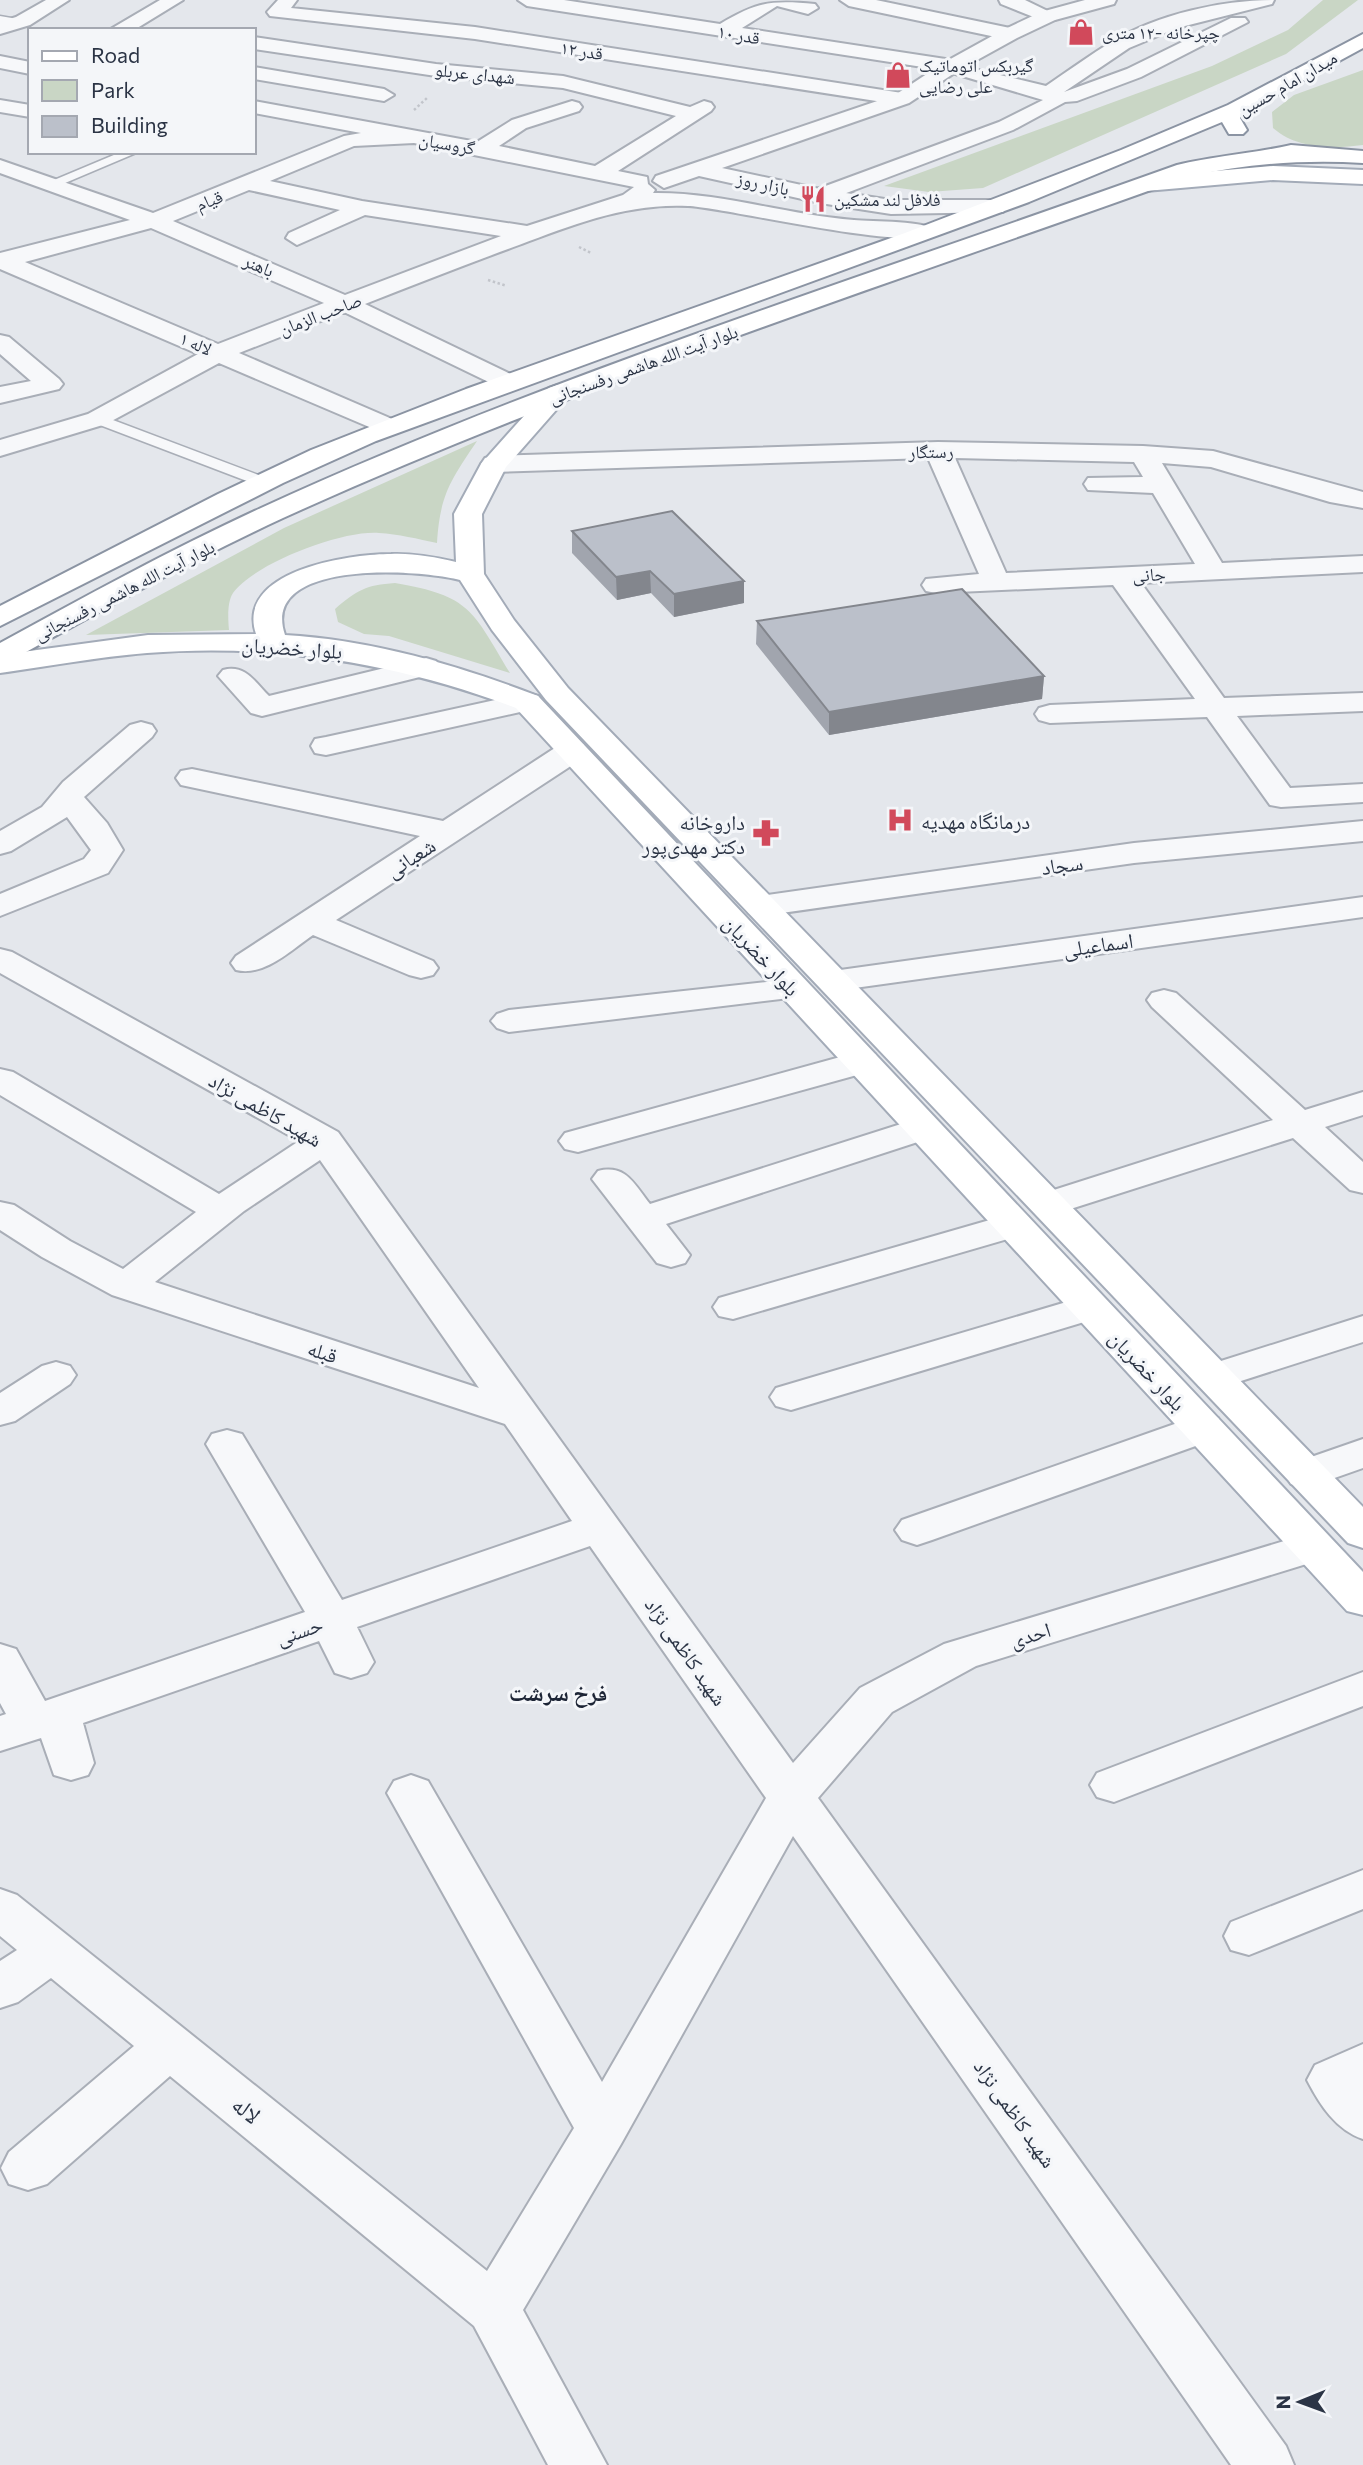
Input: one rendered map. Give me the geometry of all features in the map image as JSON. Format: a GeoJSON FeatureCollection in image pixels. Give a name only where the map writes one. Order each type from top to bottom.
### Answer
{"type":"FeatureCollection","features":[{"type":"Feature","properties":{"kind":"main road","name":"میدان امام حسین"},"geometry":{"type":"LineString","coordinates":[[1363,40],[1236,109],[1231,124],[1248,138],[1275,148],[1316,155],[1363,157]]}},
{"type":"Feature","properties":{"kind":"main road","name":"بلوار آیت الله هاشمی رفسنجانی"},"geometry":{"type":"LineString","coordinates":[[0,617],[263,482],[390,427],[995,207],[1236,109]]}},
{"type":"Feature","properties":{"kind":"main road"},"geometry":{"type":"LineString","coordinates":[[1126,154],[1185,170]]}},
{"type":"Feature","properties":{"kind":"main road","name":"بلوار آیت الله هاشمی رفسنجانی"},"geometry":{"type":"LineString","coordinates":[[0,655],[121,589],[307,497],[558,393],[1185,170],[1253,157],[1316,155]]}},
{"type":"Feature","properties":{"kind":"main road"},"geometry":{"type":"LineString","coordinates":[[1146,184],[1273,173],[1363,177]]}},
{"type":"Feature","properties":{"kind":"main road"},"geometry":{"type":"LineString","coordinates":[[273,642],[263,626],[265,609],[279,593],[302,579],[345,566],[405,562],[440,566],[470,574],[468,514],[494,464],[558,393]]}},
{"type":"Feature","properties":{"kind":"main road","name":"بلوار خضریان"},"geometry":{"type":"LineString","coordinates":[[470,574],[502,624],[557,694],[1363,1533]]}},
{"type":"Feature","properties":{"kind":"main road","name":"بلوار خضریان"},"geometry":{"type":"LineString","coordinates":[[0,664],[148,645],[273,642],[372,654],[466,677],[527,702],[1363,1600]]}},
{"type":"Feature","properties":{"kind":"street"},"geometry":{"type":"LineString","coordinates":[[0,28],[23,21],[60,0]]}},
{"type":"Feature","properties":{"kind":"street"},"geometry":{"type":"LineString","coordinates":[[121,27],[174,0]]}},
{"type":"Feature","properties":{"kind":"street","name":"قدر ۱۲"},"geometry":{"type":"LineString","coordinates":[[288,0],[277,12],[475,33],[902,99]]}},
{"type":"Feature","properties":{"kind":"street","name":"قدر ۱۰"},"geometry":{"type":"LineString","coordinates":[[527,0],[951,68],[1052,98]]}},
{"type":"Feature","properties":{"kind":"street"},"geometry":{"type":"LineString","coordinates":[[723,31],[772,0]]}},
{"type":"Feature","properties":{"kind":"street"},"geometry":{"type":"LineString","coordinates":[[778,0],[808,8]]}},
{"type":"Feature","properties":{"kind":"street"},"geometry":{"type":"LineString","coordinates":[[849,0],[1010,34]]}},
{"type":"Feature","properties":{"kind":"street"},"geometry":{"type":"LineString","coordinates":[[1008,0],[1048,16]]}},
{"type":"Feature","properties":{"kind":"street","name":"صاحب الزمان"},"geometry":{"type":"LineString","coordinates":[[0,448],[97,419],[218,353],[644,188],[902,99],[1010,34],[1048,16],[1107,0]]}},
{"type":"Feature","properties":{"kind":"street"},"geometry":{"type":"LineString","coordinates":[[1214,0],[1236,7]]}},
{"type":"Feature","properties":{"kind":"street"},"geometry":{"type":"LineString","coordinates":[[820,196],[1006,126],[1052,98],[1122,44],[1170,24],[1265,0]]}},
{"type":"Feature","properties":{"kind":"street"},"geometry":{"type":"LineString","coordinates":[[1052,98],[1134,73],[1279,0]]}},
{"type":"Feature","properties":{"kind":"street"},"geometry":{"type":"LineString","coordinates":[[662,22],[684,8]]}},
{"type":"Feature","properties":{"kind":"street"},"geometry":{"type":"LineString","coordinates":[[847,51],[863,35]]}},
{"type":"Feature","properties":{"kind":"street","name":"شهدای عربلو"},"geometry":{"type":"LineString","coordinates":[[256,43],[436,69],[563,82],[693,114]]}},
{"type":"Feature","properties":{"kind":"street"},"geometry":{"type":"LineString","coordinates":[[600,173],[800,45]]}},
{"type":"Feature","properties":{"kind":"street"},"geometry":{"type":"LineString","coordinates":[[0,62],[28,68]]}},
{"type":"Feature","properties":{"kind":"street"},"geometry":{"type":"LineString","coordinates":[[339,122],[372,105],[384,95],[436,69]]}},
{"type":"Feature","properties":{"kind":"street"},"geometry":{"type":"LineString","coordinates":[[256,73],[384,95]]}},
{"type":"Feature","properties":{"kind":"street"},"geometry":{"type":"LineString","coordinates":[[0,106],[28,111]]}},
{"type":"Feature","properties":{"kind":"street","name":"گروسیان"},"geometry":{"type":"LineString","coordinates":[[256,107],[600,173],[644,188]]}},
{"type":"Feature","properties":{"kind":"street"},"geometry":{"type":"LineString","coordinates":[[481,149],[519,124],[572,107]]}},
{"type":"Feature","properties":{"kind":"street","name":"قیام"},"geometry":{"type":"LineString","coordinates":[[1,261],[156,220],[211,200],[351,140],[413,137]]}},
{"type":"Feature","properties":{"kind":"street"},"geometry":{"type":"LineString","coordinates":[[266,153],[304,160]]}},
{"type":"Feature","properties":{"kind":"street","name":"باهنر"},"geometry":{"type":"LineString","coordinates":[[0,166],[156,220],[349,304],[510,383]]}},
{"type":"Feature","properties":{"kind":"street","name":"بازار روز"},"geometry":{"type":"LineString","coordinates":[[698,170],[820,196],[891,207],[995,207]]}},
{"type":"Feature","properties":{"kind":"street"},"geometry":{"type":"LineString","coordinates":[[249,183],[362,208],[529,234]]}},
{"type":"Feature","properties":{"kind":"street"},"geometry":{"type":"LineString","coordinates":[[644,188],[689,199],[674,212],[829,240],[851,228],[926,232]]}},
{"type":"Feature","properties":{"kind":"street"},"geometry":{"type":"LineString","coordinates":[[174,189],[211,200]]}},
{"type":"Feature","properties":{"kind":"street"},"geometry":{"type":"LineString","coordinates":[[297,238],[362,208]]}},
{"type":"Feature","properties":{"kind":"street","name":"لاله ۱"},"geometry":{"type":"LineString","coordinates":[[1,261],[390,427]]}},
{"type":"Feature","properties":{"kind":"street"},"geometry":{"type":"LineString","coordinates":[[0,342],[50,384],[0,395]]}},
{"type":"Feature","properties":{"kind":"street"},"geometry":{"type":"LineString","coordinates":[[938,450],[996,582]]}},
{"type":"Feature","properties":{"kind":"street","name":"رستگار"},"geometry":{"type":"LineString","coordinates":[[494,464],[938,450],[1143,454],[1213,459],[1339,496],[1363,500]]}},
{"type":"Feature","properties":{"kind":"street"},"geometry":{"type":"LineString","coordinates":[[1143,454],[1213,571]]}},
{"type":"Feature","properties":{"kind":"street"},"geometry":{"type":"LineString","coordinates":[[1097,484],[1162,485]]}},
{"type":"Feature","properties":{"kind":"street","name":"جانی"},"geometry":{"type":"LineString","coordinates":[[936,585],[1363,564]]}},
{"type":"Feature","properties":{"kind":"street"},"geometry":{"type":"LineString","coordinates":[[1121,576],[1281,798],[1363,793]]}},
{"type":"Feature","properties":{"kind":"street"},"geometry":{"type":"LineString","coordinates":[[233,676],[262,707],[426,667]]}},
{"type":"Feature","properties":{"kind":"street"},"geometry":{"type":"LineString","coordinates":[[326,746],[527,702]]}},
{"type":"Feature","properties":{"kind":"street"},"geometry":{"type":"LineString","coordinates":[[1050,714],[1363,702]]}},
{"type":"Feature","properties":{"kind":"street"},"geometry":{"type":"LineString","coordinates":[[8,832],[53,814],[141,731]]}},
{"type":"Feature","properties":{"kind":"street","name":"شعبانی"},"geometry":{"type":"LineString","coordinates":[[248,963],[572,751]]}},
{"type":"Feature","properties":{"kind":"street"},"geometry":{"type":"LineString","coordinates":[[192,778],[448,832]]}},
{"type":"Feature","properties":{"kind":"street"},"geometry":{"type":"LineString","coordinates":[[0,906],[96,866],[107,850],[96,830],[68,797]]}},
{"type":"Feature","properties":{"kind":"street","name":"سجاد"},"geometry":{"type":"LineString","coordinates":[[761,906],[1134,853],[1363,831]]}},
{"type":"Feature","properties":{"kind":"street","name":"اسماعیلی"},"geometry":{"type":"LineString","coordinates":[[832,981],[1363,907]]}},
{"type":"Feature","properties":{"kind":"street"},"geometry":{"type":"LineString","coordinates":[[311,922],[421,968]]}},
{"type":"Feature","properties":{"kind":"street","name":"شهید کاظمی نژاد"},"geometry":{"type":"LineString","coordinates":[[0,959],[325,1140],[1265,2465]]}},
{"type":"Feature","properties":{"kind":"street"},"geometry":{"type":"LineString","coordinates":[[509,1021],[794,989]]}},
{"type":"Feature","properties":{"kind":"street"},"geometry":{"type":"LineString","coordinates":[[1164,1000],[1363,1182]]}},
{"type":"Feature","properties":{"kind":"street"},"geometry":{"type":"LineString","coordinates":[[578,1141],[862,1062]]}},
{"type":"Feature","properties":{"kind":"street"},"geometry":{"type":"LineString","coordinates":[[0,1080],[221,1211]]}},
{"type":"Feature","properties":{"kind":"street"},"geometry":{"type":"LineString","coordinates":[[1048,1204],[1363,1102]]}},
{"type":"Feature","properties":{"kind":"street"},"geometry":{"type":"LineString","coordinates":[[642,1219],[923,1128]]}},
{"type":"Feature","properties":{"kind":"street"},"geometry":{"type":"LineString","coordinates":[[126,1286],[221,1211],[325,1140]]}},
{"type":"Feature","properties":{"kind":"street"},"geometry":{"type":"LineString","coordinates":[[611,1179],[671,1255]]}},
{"type":"Feature","properties":{"kind":"street","name":"قبله"},"geometry":{"type":"LineString","coordinates":[[0,1213],[56,1249],[126,1286],[520,1415]]}},
{"type":"Feature","properties":{"kind":"street"},"geometry":{"type":"LineString","coordinates":[[733,1307],[1014,1225]]}},
{"type":"Feature","properties":{"kind":"street"},"geometry":{"type":"LineString","coordinates":[[791,1397],[1090,1307]]}},
{"type":"Feature","properties":{"kind":"street"},"geometry":{"type":"LineString","coordinates":[[1213,1377],[1363,1329]]}},
{"type":"Feature","properties":{"kind":"street"},"geometry":{"type":"LineString","coordinates":[[0,1412],[56,1375]]}},
{"type":"Feature","properties":{"kind":"street"},"geometry":{"type":"LineString","coordinates":[[917,1530],[1203,1428]]}},
{"type":"Feature","properties":{"kind":"street"},"geometry":{"type":"LineString","coordinates":[[227,1444],[331,1619],[351,1662]]}},
{"type":"Feature","properties":{"kind":"street"},"geometry":{"type":"LineString","coordinates":[[1306,1474],[1363,1453]]}},
{"type":"Feature","properties":{"kind":"street","name":"حسنی"},"geometry":{"type":"LineString","coordinates":[[30,1724],[599,1527]]}},
{"type":"Feature","properties":{"kind":"street","name":"احدی"},"geometry":{"type":"LineString","coordinates":[[494,2309],[602,2129],[791,1797],[876,1700],[960,1655],[1314,1547]]}},
{"type":"Feature","properties":{"kind":"street"},"geometry":{"type":"LineString","coordinates":[[0,1660],[30,1724],[71,1763]]}},
{"type":"Feature","properties":{"kind":"street"},"geometry":{"type":"LineString","coordinates":[[1114,1785],[1363,1688]]}},
{"type":"Feature","properties":{"kind":"street"},"geometry":{"type":"LineString","coordinates":[[411,1793],[602,2129]]}},
{"type":"Feature","properties":{"kind":"street"},"geometry":{"type":"LineString","coordinates":[[1249,1936],[1363,1889]]}},
{"type":"Feature","properties":{"kind":"street","name":"لاله"},"geometry":{"type":"LineString","coordinates":[[0,1908],[494,2309]]}},
{"type":"Feature","properties":{"kind":"street"},"geometry":{"type":"LineString","coordinates":[[0,1988],[52,1951]]}},
{"type":"Feature","properties":{"kind":"street"},"geometry":{"type":"LineString","coordinates":[[28,2168],[170,2046]]}},
{"type":"Feature","properties":{"kind":"street"},"geometry":{"type":"LineString","coordinates":[[1363,2065],[1334,2080],[1363,2118]]}},
{"type":"Feature","properties":{"kind":"street"},"geometry":{"type":"LineString","coordinates":[[494,2309],[578,2465]]}},
{"type":"Feature","properties":{"kind":"lane"},"geometry":{"type":"LineString","coordinates":[[0,19],[23,21]]}},
{"type":"Feature","properties":{"kind":"lane"},"geometry":{"type":"LineString","coordinates":[[53,183],[127,154]]}},
{"type":"Feature","properties":{"kind":"lane"},"geometry":{"type":"LineString","coordinates":[[97,419],[263,482]]}},
{"type":"Feature","properties":{"kind":"path"},"geometry":{"type":"LineString","coordinates":[[412,111],[432,94]]}},
{"type":"Feature","properties":{"kind":"green space"},"geometry":{"type":"Polygon","coordinates":[[[1323,0],[1358,0],[1286,54],[983,188],[929,192],[884,186],[1212,66],[1288,30],[1323,0]]]}},
{"type":"Feature","properties":{"kind":"green space"},"geometry":{"type":"Polygon","coordinates":[[[1363,70],[1363,145],[1339,147],[1304,144],[1273,128],[1272,112],[1294,95],[1363,70]]]}},
{"type":"Feature","properties":{"kind":"green space"},"geometry":{"type":"Polygon","coordinates":[[[477,441],[448,488],[441,512],[437,543],[393,534],[363,533],[300,551],[260,571],[233,593],[229,606],[229,630],[86,635],[284,528],[477,441]]]}},
{"type":"Feature","properties":{"kind":"green space"},"geometry":{"type":"Polygon","coordinates":[[[395,583],[440,594],[467,609],[487,634],[510,673],[389,636],[364,634],[338,622],[335,609],[350,597],[369,587],[395,583]]]}},
{"type":"Feature","properties":{"kind":"building"},"geometry":{"type":"Polygon","coordinates":[[[672,511],[744,581],[674,594],[650,571],[616,577],[572,531],[672,511]]]}},
{"type":"Feature","properties":{"kind":"building"},"geometry":{"type":"Polygon","coordinates":[[[962,589],[1044,676],[829,712],[757,621],[962,589]]]}},
{"type":"Feature","properties":{"kind":"place","name":"چپرخانه -١٢ مترى"},"geometry":{"type":"Point","coordinates":[1081,32]}},
{"type":"Feature","properties":{"kind":"place","name":"گیربکس اتوماتیک علی رضایی"},"geometry":{"type":"Point","coordinates":[898,75]}},
{"type":"Feature","properties":{"kind":"place","name":"فلافل لند مشکین"},"geometry":{"type":"Point","coordinates":[813,199]}},
{"type":"Feature","properties":{"kind":"place","name":"درمانگاه مهدیه"},"geometry":{"type":"Point","coordinates":[900,820]}},
{"type":"Feature","properties":{"kind":"place","name":"داروخانه دکتر مهدی‌پور"},"geometry":{"type":"Point","coordinates":[766,833]}},
{"type":"Feature","properties":{"kind":"district","name":"فرخ سرشت"},"geometry":{"type":"Point","coordinates":[558,1692]}}]}
